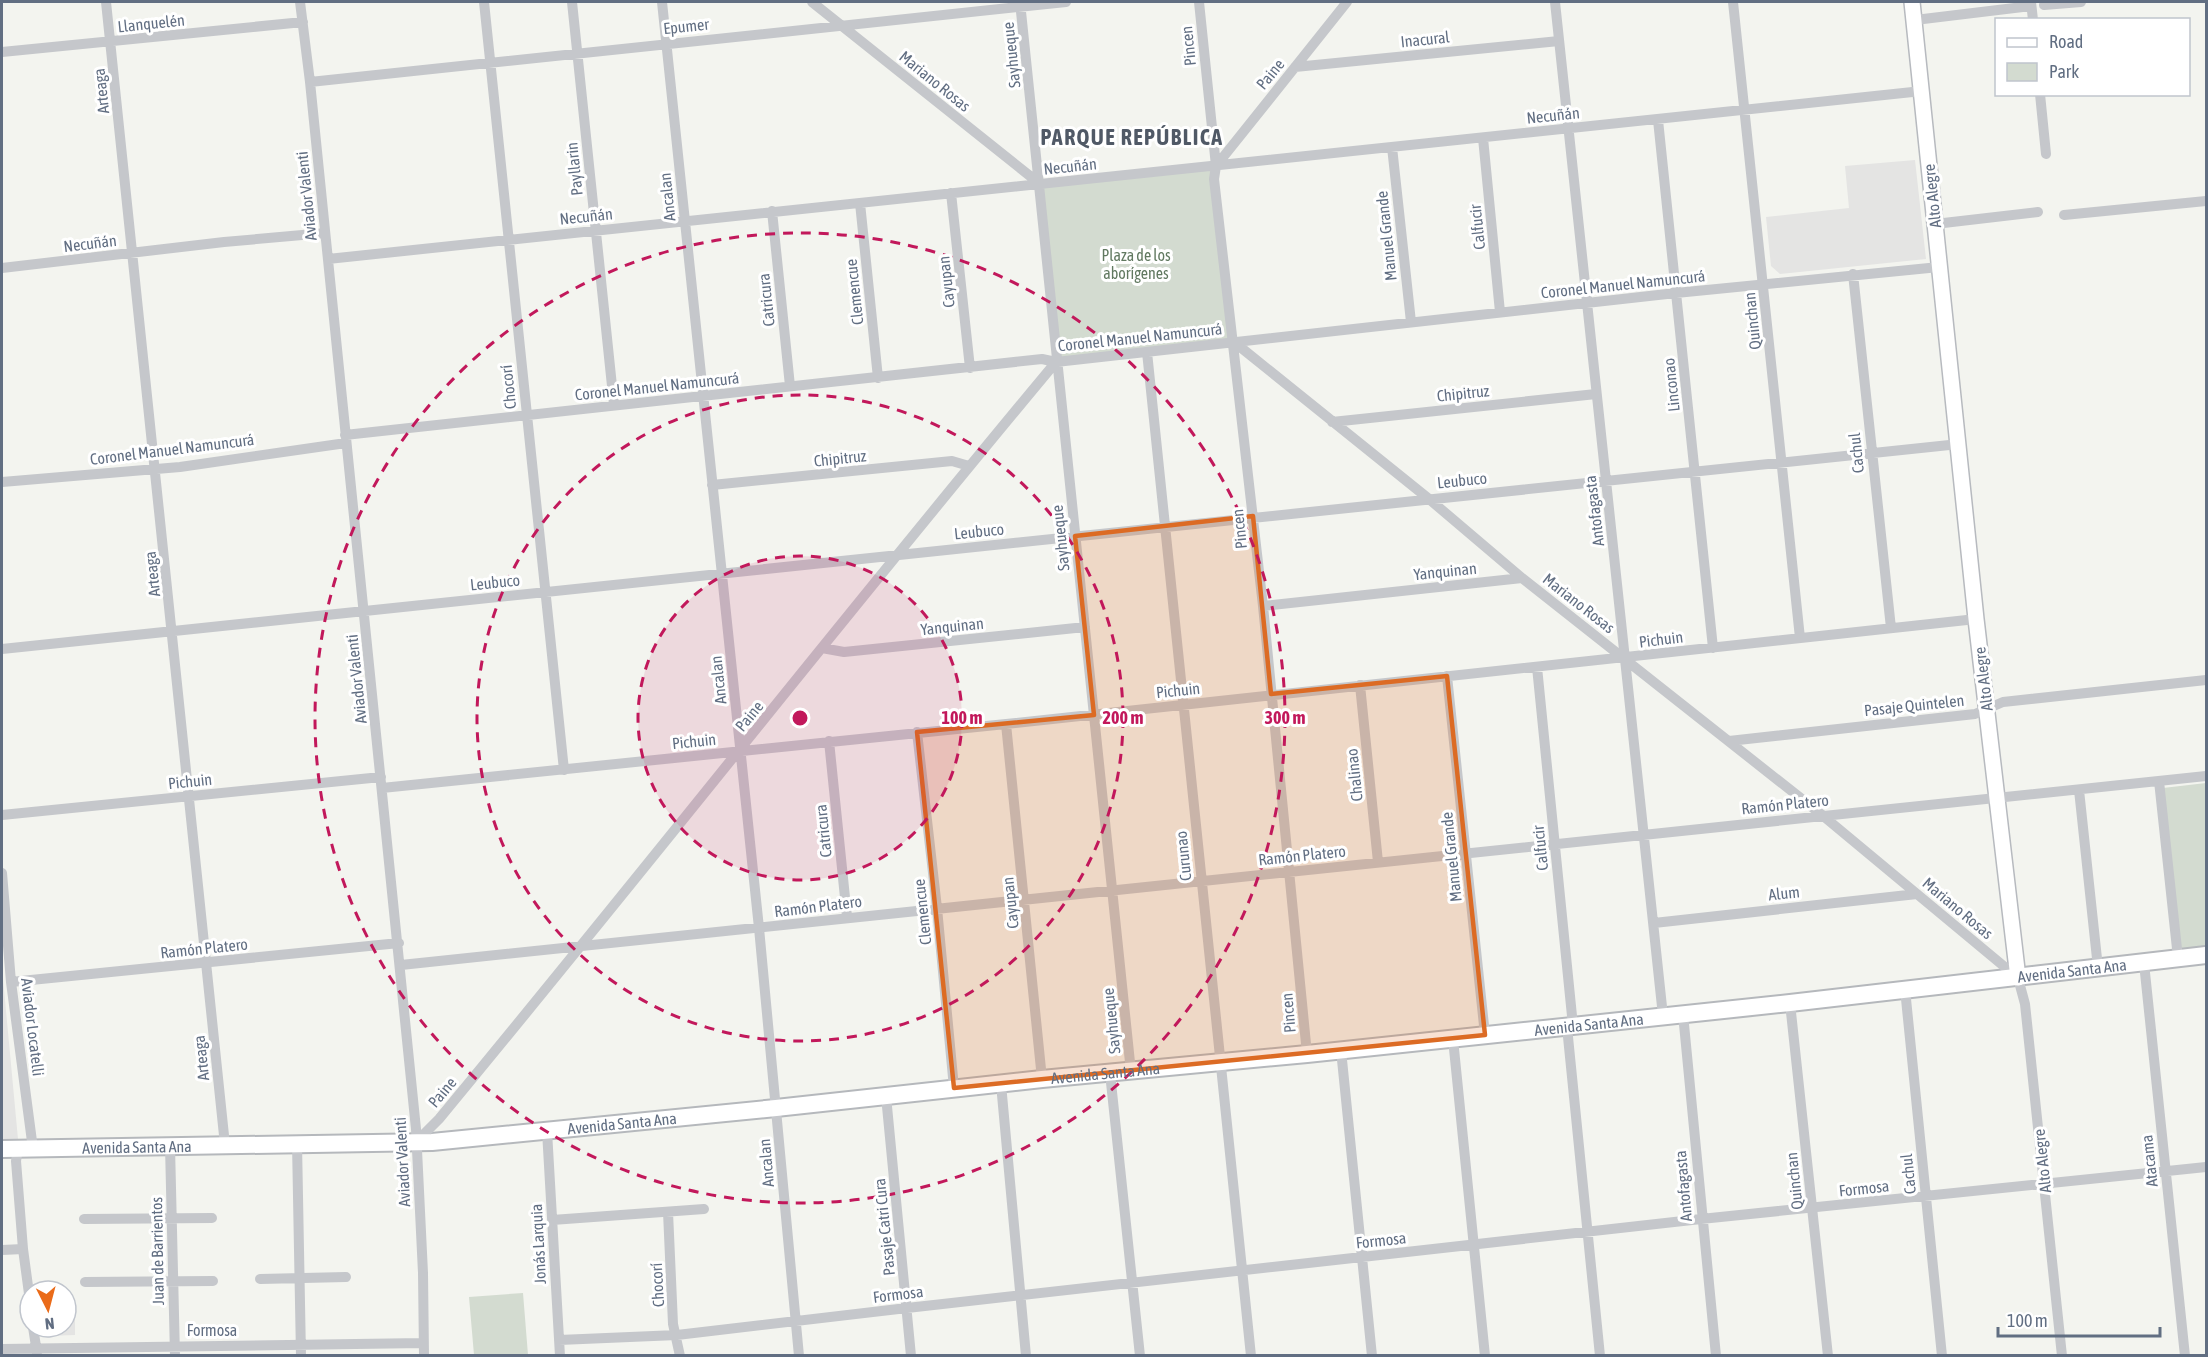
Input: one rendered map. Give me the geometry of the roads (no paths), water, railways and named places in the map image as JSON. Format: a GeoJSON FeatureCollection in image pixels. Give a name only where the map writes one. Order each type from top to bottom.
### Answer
{"type":"FeatureCollection","features":[{"type":"Feature","properties":{"kind":"main road","name":"Alto Alegre"},"geometry":{"type":"LineString","coordinates":[[1912,2],[1976,620],[2018,978]]}},
{"type":"Feature","properties":{"kind":"main road","name":"Avenida Santa Ana"},"geometry":{"type":"LineString","coordinates":[[18,1149],[416,1142],[547,1131],[1001,1083],[1453,1039],[2018,978],[2206,955]]}},
{"type":"Feature","properties":{"kind":"street","name":"Arteaga"},"geometry":{"type":"LineString","coordinates":[[106,2],[225,1144]]}},
{"type":"Feature","properties":{"kind":"street","name":"Aviador Valenti"},"geometry":{"type":"LineString","coordinates":[[300,2],[399,943],[416,1142],[423,1273],[424,1356]]}},
{"type":"Feature","properties":{"kind":"street","name":"Chocorí"},"geometry":{"type":"LineString","coordinates":[[484,2],[564,770]]}},
{"type":"Feature","properties":{"kind":"street","name":"Payllarin"},"geometry":{"type":"LineString","coordinates":[[572,2],[614,405]]}},
{"type":"Feature","properties":{"kind":"street","name":"Ancalan"},"geometry":{"type":"LineString","coordinates":[[662,2],[759,928],[799,1356]]}},
{"type":"Feature","properties":{"kind":"street","name":"Mariano Rosas"},"geometry":{"type":"LineString","coordinates":[[812,2],[1040,184]]}},
{"type":"Feature","properties":{"kind":"street","name":"Epumer"},"geometry":{"type":"LineString","coordinates":[[310,82],[842,26],[1020,4],[1066,2]]}},
{"type":"Feature","properties":{"kind":"street","name":"Pincen"},"geometry":{"type":"LineString","coordinates":[[1198,2],[1216,166],[1214,179],[1263,606],[1307,1054]]}},
{"type":"Feature","properties":{"kind":"street","name":"Paine"},"geometry":{"type":"LineString","coordinates":[[1216,166],[1347,2]]}},
{"type":"Feature","properties":{"kind":"street","name":"Antofagasta"},"geometry":{"type":"LineString","coordinates":[[1555,2],[1663,1016]]}},
{"type":"Feature","properties":{"kind":"street","name":"Quinchan"},"geometry":{"type":"LineString","coordinates":[[1733,2],[1800,638]]}},
{"type":"Feature","properties":{"kind":"street"},"geometry":{"type":"LineString","coordinates":[[2044,5],[2081,2]]}},
{"type":"Feature","properties":{"kind":"street","name":"Sayhueque"},"geometry":{"type":"LineString","coordinates":[[1020,4],[1131,1072]]}},
{"type":"Feature","properties":{"kind":"street"},"geometry":{"type":"LineString","coordinates":[[1915,20],[2031,4]]}},
{"type":"Feature","properties":{"kind":"street","name":"Llanquelén"},"geometry":{"type":"LineString","coordinates":[[2,52],[303,22]]}},
{"type":"Feature","properties":{"kind":"street","name":"Inacural"},"geometry":{"type":"LineString","coordinates":[[1295,67],[1559,41]]}},
{"type":"Feature","properties":{"kind":"street","name":"Necuñán"},"geometry":{"type":"LineString","coordinates":[[328,259],[1922,91]]}},
{"type":"Feature","properties":{"kind":"street"},"geometry":{"type":"LineString","coordinates":[[2040,96],[2046,154]]}},
{"type":"Feature","properties":{"kind":"street","name":"Linconao"},"geometry":{"type":"LineString","coordinates":[[1658,120],[1713,648]]}},
{"type":"Feature","properties":{"kind":"street","name":"Calfucir"},"geometry":{"type":"LineString","coordinates":[[1483,138],[1500,312]]}},
{"type":"Feature","properties":{"kind":"street","name":"Manuel Grande"},"geometry":{"type":"LineString","coordinates":[[1392,147],[1411,322]]}},
{"type":"Feature","properties":{"kind":"street","name":"Cayupan"},"geometry":{"type":"LineString","coordinates":[[951,193],[970,368]]}},
{"type":"Feature","properties":{"kind":"street"},"geometry":{"type":"LineString","coordinates":[[2064,215],[2206,201]]}},
{"type":"Feature","properties":{"kind":"street","name":"Clemencue"},"geometry":{"type":"LineString","coordinates":[[860,203],[878,378]]}},
{"type":"Feature","properties":{"kind":"street","name":"Catricura"},"geometry":{"type":"LineString","coordinates":[[772,212],[789,386]]}},
{"type":"Feature","properties":{"kind":"street"},"geometry":{"type":"LineString","coordinates":[[1935,224],[2038,212]]}},
{"type":"Feature","properties":{"kind":"street","name":"Necuñán"},"geometry":{"type":"LineString","coordinates":[[2,268],[325,233]]}},
{"type":"Feature","properties":{"kind":"street","name":"Coronel Manuel Namuncurá"},"geometry":{"type":"LineString","coordinates":[[2,482],[156,469],[345,439],[614,405],[1042,359],[1056,362],[1676,293],[1939,267]]}},
{"type":"Feature","properties":{"kind":"street","name":"Cachul"},"geometry":{"type":"LineString","coordinates":[[1853,274],[1891,628]]}},
{"type":"Feature","properties":{"kind":"street","name":"Mariano Rosas"},"geometry":{"type":"LineString","coordinates":[[1234,342],[1429,499],[1522,578],[1822,815],[2018,978]]}},
{"type":"Feature","properties":{"kind":"street","name":"Curunao"},"geometry":{"type":"LineString","coordinates":[[1147,352],[1251,1356]]}},
{"type":"Feature","properties":{"kind":"street","name":"Paine"},"geometry":{"type":"LineString","coordinates":[[416,1142],[439,1119],[582,947],[969,466],[1056,362]]}},
{"type":"Feature","properties":{"kind":"street","name":"Chipitruz"},"geometry":{"type":"LineString","coordinates":[[1332,422],[1596,394]]}},
{"type":"Feature","properties":{"kind":"street","name":"Leubuco"},"geometry":{"type":"LineString","coordinates":[[2,649],[1253,516],[1959,444]]}},
{"type":"Feature","properties":{"kind":"street","name":"Chipitruz"},"geometry":{"type":"LineString","coordinates":[[712,485],[952,461],[969,466]]}},
{"type":"Feature","properties":{"kind":"street","name":"Yanquinan"},"geometry":{"type":"LineString","coordinates":[[1263,606],[1522,578]]}},
{"type":"Feature","properties":{"kind":"street","name":"Pichuin"},"geometry":{"type":"LineString","coordinates":[[2,816],[189,796],[564,770],[1976,620]]}},
{"type":"Feature","properties":{"kind":"street","name":"Yanquinan"},"geometry":{"type":"LineString","coordinates":[[822,648],[844,652],[1084,627]]}},
{"type":"Feature","properties":{"kind":"street","name":"Calfucir"},"geometry":{"type":"LineString","coordinates":[[1537,667],[1555,844],[1600,1356]]}},
{"type":"Feature","properties":{"kind":"street","name":"Manuel Grande"},"geometry":{"type":"LineString","coordinates":[[1448,676],[1485,1035]]}},
{"type":"Feature","properties":{"kind":"street","name":"Pasaje Quintelen"},"geometry":{"type":"LineString","coordinates":[[1729,741],[1975,714],[2003,702],[2206,680]]}},
{"type":"Feature","properties":{"kind":"street","name":"Chalinao"},"geometry":{"type":"LineString","coordinates":[[1360,685],[1378,862]]}},
{"type":"Feature","properties":{"kind":"street","name":"Cayupan"},"geometry":{"type":"LineString","coordinates":[[1006,724],[1042,1079]]}},
{"type":"Feature","properties":{"kind":"street","name":"Clemencue"},"geometry":{"type":"LineString","coordinates":[[917,732],[954,1088]]}},
{"type":"Feature","properties":{"kind":"street","name":"Catricura"},"geometry":{"type":"LineString","coordinates":[[829,741],[848,917]]}},
{"type":"Feature","properties":{"kind":"street","name":"Ramón Platero"},"geometry":{"type":"LineString","coordinates":[[401,965],[2206,776]]}},
{"type":"Feature","properties":{"kind":"street"},"geometry":{"type":"LineString","coordinates":[[2158,781],[2178,958]]}},
{"type":"Feature","properties":{"kind":"street"},"geometry":{"type":"LineString","coordinates":[[2079,790],[2098,969]]}},
{"type":"Feature","properties":{"kind":"street","name":"Aviador Locatelli"},"geometry":{"type":"LineString","coordinates":[[2,873],[11,981],[18,1149],[16,1161],[27,1279]]}},
{"type":"Feature","properties":{"kind":"street","name":"Alum"},"geometry":{"type":"LineString","coordinates":[[1654,923],[1917,894]]}},
{"type":"Feature","properties":{"kind":"street","name":"Ramón Platero"},"geometry":{"type":"LineString","coordinates":[[11,981],[399,943]]}},
{"type":"Feature","properties":{"kind":"street","name":"Atacama"},"geometry":{"type":"LineString","coordinates":[[2144,963],[2185,1356]]}},
{"type":"Feature","properties":{"kind":"street","name":"Alto Alegre"},"geometry":{"type":"LineString","coordinates":[[2018,978],[2025,1004],[2062,1356]]}},
{"type":"Feature","properties":{"kind":"street","name":"Cachul"},"geometry":{"type":"LineString","coordinates":[[1905,989],[1941,1356]]}},
{"type":"Feature","properties":{"kind":"street","name":"Quinchan"},"geometry":{"type":"LineString","coordinates":[[1790,1003],[1828,1356]]}},
{"type":"Feature","properties":{"kind":"street","name":"Antofagasta"},"geometry":{"type":"LineString","coordinates":[[1683,1014],[1716,1356]]}},
{"type":"Feature","properties":{"kind":"street"},"geometry":{"type":"LineString","coordinates":[[1453,1039],[1485,1356]]}},
{"type":"Feature","properties":{"kind":"street"},"geometry":{"type":"LineString","coordinates":[[1341,1050],[1372,1356]]}},
{"type":"Feature","properties":{"kind":"street","name":"Sayhueque"},"geometry":{"type":"LineString","coordinates":[[1110,1074],[1140,1356]]}},
{"type":"Feature","properties":{"kind":"street"},"geometry":{"type":"LineString","coordinates":[[1001,1083],[1026,1356]]}},
{"type":"Feature","properties":{"kind":"street","name":"Pasaje Catri Cura"},"geometry":{"type":"LineString","coordinates":[[886,1096],[911,1356]]}},
{"type":"Feature","properties":{"kind":"street","name":"Jonás Larquia"},"geometry":{"type":"LineString","coordinates":[[547,1131],[560,1356]]}},
{"type":"Feature","properties":{"kind":"street"},"geometry":{"type":"LineString","coordinates":[[297,1143],[301,1350]]}},
{"type":"Feature","properties":{"kind":"street","name":"Juan de Barrientos"},"geometry":{"type":"LineString","coordinates":[[170,1146],[175,1350]]}},
{"type":"Feature","properties":{"kind":"street","name":"Formosa"},"geometry":{"type":"LineString","coordinates":[[559,1340],[677,1335],[1701,1219],[2206,1167]]}},
{"type":"Feature","properties":{"kind":"street"},"geometry":{"type":"LineString","coordinates":[[552,1220],[704,1209]]}},
{"type":"Feature","properties":{"kind":"street","name":"Chocorí"},"geometry":{"type":"LineString","coordinates":[[668,1212],[673,1324],[680,1356]]}},
{"type":"Feature","properties":{"kind":"street"},"geometry":{"type":"LineString","coordinates":[[84,1219],[212,1218]]}},
{"type":"Feature","properties":{"kind":"street"},"geometry":{"type":"LineString","coordinates":[[2,1250],[23,1249]]}},
{"type":"Feature","properties":{"kind":"street"},"geometry":{"type":"LineString","coordinates":[[260,1279],[346,1277]]}},
{"type":"Feature","properties":{"kind":"street"},"geometry":{"type":"LineString","coordinates":[[85,1282],[213,1281]]}},
{"type":"Feature","properties":{"kind":"street","name":"Formosa"},"geometry":{"type":"LineString","coordinates":[[2,1349],[37,1352],[301,1350],[423,1343]]}},
{"type":"Feature","properties":{"kind":"district","name":"PARQUE REPÚBLICA"},"geometry":{"type":"Point","coordinates":[1132,137]}},
{"type":"Feature","properties":{"kind":"park label","name":"Plaza de los aborígenes"},"geometry":{"type":"Point","coordinates":[1136,264]}}]}
